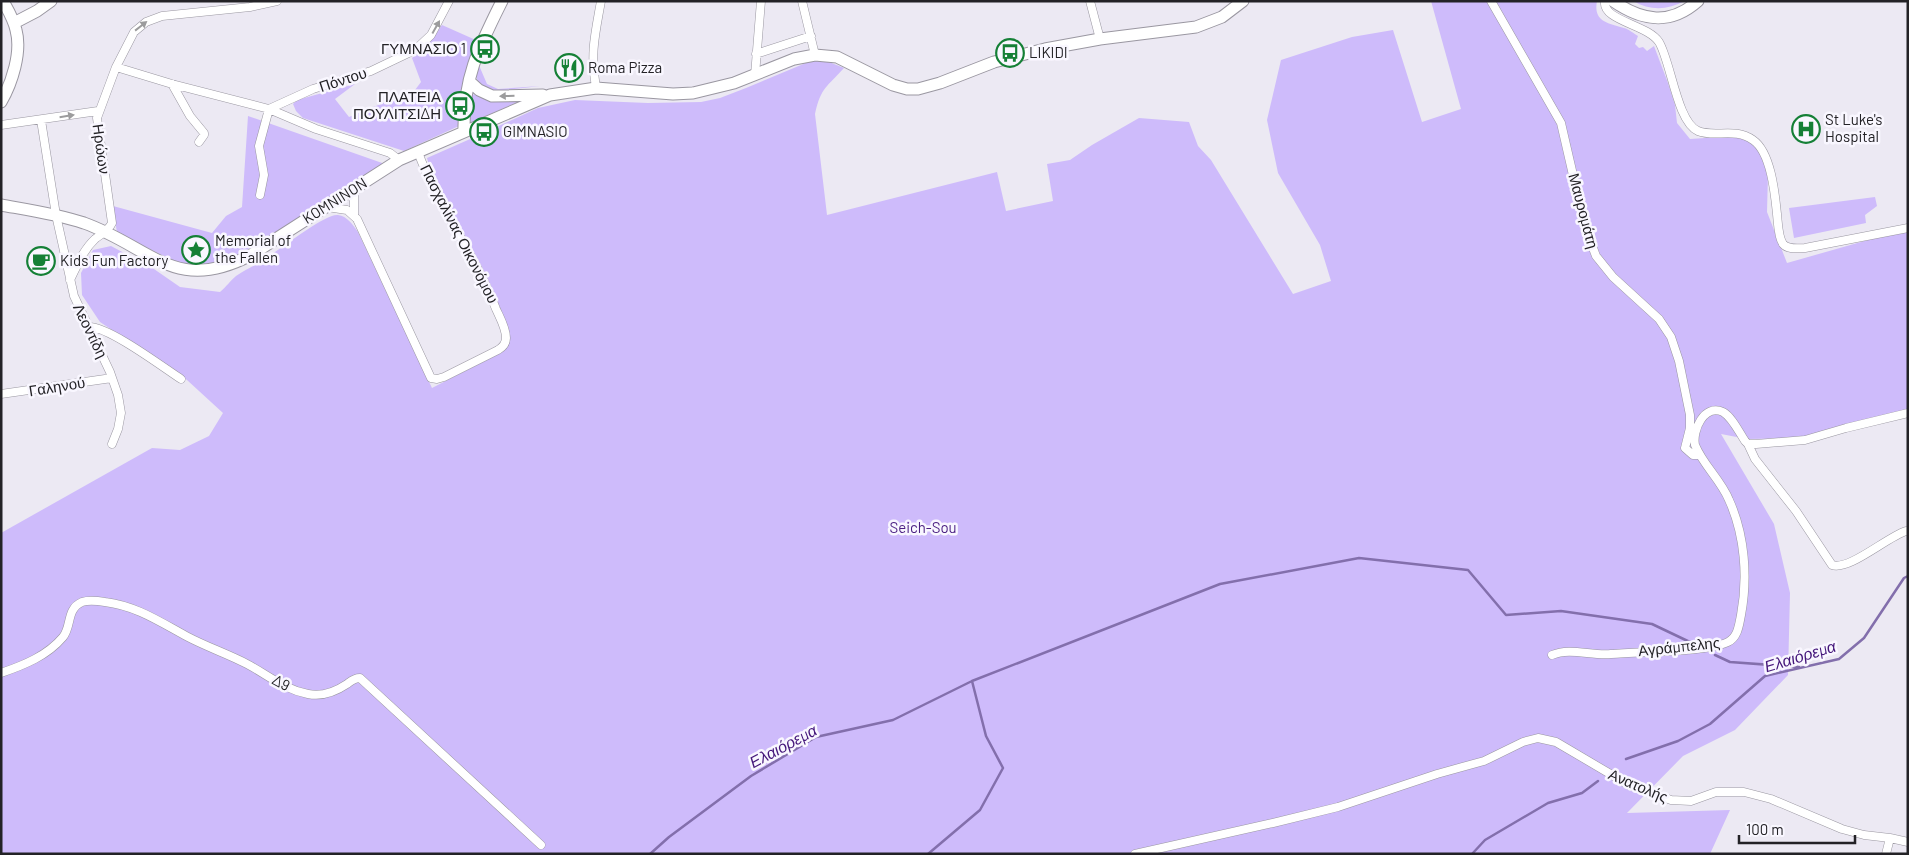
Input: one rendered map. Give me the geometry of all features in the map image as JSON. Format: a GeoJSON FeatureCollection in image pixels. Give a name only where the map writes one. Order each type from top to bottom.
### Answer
{"type":"FeatureCollection","features":[{"type":"Feature","properties":{"kind":"main road"},"geometry":{"type":"LineString","coordinates":[[1,102],[11,77],[18,39],[14,23],[3,1]]}},
{"type":"Feature","properties":{"kind":"main road"},"geometry":{"type":"LineString","coordinates":[[14,23],[51,1]]}},
{"type":"Feature","properties":{"kind":"main road"},"geometry":{"type":"LineString","coordinates":[[464,131],[469,81],[476,56],[502,1]]}},
{"type":"Feature","properties":{"kind":"main road"},"geometry":{"type":"LineString","coordinates":[[469,81],[479,90],[492,96],[550,95],[596,88],[672,94],[693,93],[734,83],[794,59],[827,55],[837,57],[892,85],[912,89],[934,85],[1003,59],[1100,39],[1196,27],[1222,17],[1243,1]]}},
{"type":"Feature","properties":{"kind":"main road"},"geometry":{"type":"LineString","coordinates":[[1613,1],[1634,14],[1656,18],[1684,11],[1698,1]]}},
{"type":"Feature","properties":{"kind":"main road","name":"KOMNINON"},"geometry":{"type":"LineString","coordinates":[[1,205],[56,215],[105,232],[174,267],[188,271],[204,272],[232,265],[251,255],[399,160],[550,95]]}},
{"type":"Feature","properties":{"kind":"street","name":"Ηρώων"},"geometry":{"type":"LineString","coordinates":[[105,232],[112,223],[97,123],[98,111],[116,67],[134,32],[153,18],[250,7],[277,1]]}},
{"type":"Feature","properties":{"kind":"street","name":"Πόντου"},"geometry":{"type":"LineString","coordinates":[[270,109],[308,91],[381,67],[415,50],[431,35],[449,1]]}},
{"type":"Feature","properties":{"kind":"street"},"geometry":{"type":"LineString","coordinates":[[596,88],[592,68],[592,49],[601,1]]}},
{"type":"Feature","properties":{"kind":"street"},"geometry":{"type":"LineString","coordinates":[[755,75],[761,1]]}},
{"type":"Feature","properties":{"kind":"street"},"geometry":{"type":"LineString","coordinates":[[802,1],[815,55]]}},
{"type":"Feature","properties":{"kind":"street"},"geometry":{"type":"LineString","coordinates":[[1090,1],[1100,39]]}},
{"type":"Feature","properties":{"kind":"street","name":"Μαυρομάτη"},"geometry":{"type":"LineString","coordinates":[[1491,1],[1561,124],[1582,216],[1596,256],[1613,277],[1659,319],[1672,337],[1678,355],[1690,416],[1690,428],[1684,447],[1692,454],[1700,455]]}},
{"type":"Feature","properties":{"kind":"street"},"geometry":{"type":"LineString","coordinates":[[1605,1],[1605,8],[1609,14],[1648,31],[1656,37],[1665,55],[1680,105],[1689,124],[1698,131],[1740,134],[1755,141],[1760,147],[1769,169],[1779,229],[1782,243],[1785,246],[1805,248],[1908,228]]}},
{"type":"Feature","properties":{"kind":"street"},"geometry":{"type":"LineString","coordinates":[[756,54],[810,36]]}},
{"type":"Feature","properties":{"kind":"street"},"geometry":{"type":"LineString","coordinates":[[116,67],[172,84],[270,109],[325,132],[390,153],[399,160]]}},
{"type":"Feature","properties":{"kind":"street"},"geometry":{"type":"LineString","coordinates":[[172,84],[190,116],[204,133],[199,142]]}},
{"type":"Feature","properties":{"kind":"street"},"geometry":{"type":"LineString","coordinates":[[260,195],[264,175],[259,146],[270,109]]}},
{"type":"Feature","properties":{"kind":"street"},"geometry":{"type":"LineString","coordinates":[[1,125],[98,111]]}},
{"type":"Feature","properties":{"kind":"street","name":"Λεοντίδη"},"geometry":{"type":"LineString","coordinates":[[41,120],[56,215],[70,280],[77,305],[90,327],[118,395],[121,413],[118,429],[112,444]]}},
{"type":"Feature","properties":{"kind":"street","name":"Πασχαλίνας Οικονόμου"},"geometry":{"type":"LineString","coordinates":[[354,215],[366,236],[431,378],[444,377],[504,345],[506,338],[504,330],[485,283],[425,169],[418,152]]}},
{"type":"Feature","properties":{"kind":"street"},"geometry":{"type":"LineString","coordinates":[[354,215],[354,196],[357,187]]}},
{"type":"Feature","properties":{"kind":"street"},"geometry":{"type":"LineString","coordinates":[[325,207],[341,208],[354,215]]}},
{"type":"Feature","properties":{"kind":"street"},"geometry":{"type":"LineString","coordinates":[[70,280],[80,259],[94,240],[105,232]]}},
{"type":"Feature","properties":{"kind":"street"},"geometry":{"type":"LineString","coordinates":[[90,327],[96,327],[113,336],[181,379]]}},
{"type":"Feature","properties":{"kind":"street","name":"Γαληνού"},"geometry":{"type":"LineString","coordinates":[[1,394],[112,378]]}},
{"type":"Feature","properties":{"kind":"street","name":"Αγράμπελης"},"geometry":{"type":"LineString","coordinates":[[1552,656],[1568,651],[1602,654],[1695,649],[1727,642],[1734,636],[1739,626],[1744,593],[1741,542],[1728,497],[1719,480],[1700,455],[1694,442],[1701,419],[1712,411],[1724,413],[1748,444],[1754,457],[1796,511],[1832,565],[1838,566],[1849,562],[1906,531]]}},
{"type":"Feature","properties":{"kind":"street"},"geometry":{"type":"LineString","coordinates":[[1748,444],[1805,440],[1908,413]]}},
{"type":"Feature","properties":{"kind":"street","name":"Δ9"},"geometry":{"type":"LineString","coordinates":[[1,673],[44,655],[65,635],[72,612],[82,602],[98,600],[120,604],[150,615],[189,637],[248,665],[286,688],[309,695],[322,695],[336,691],[355,678],[360,678],[541,845]]}},
{"type":"Feature","properties":{"kind":"street","name":"Ανατολής"},"geometry":{"type":"LineString","coordinates":[[1134,854],[1330,809],[1437,774],[1484,761],[1528,740],[1546,739],[1560,744],[1629,785],[1667,799],[1687,801],[1716,792],[1744,792],[1771,799],[1842,829],[1864,835],[1908,842]]}},
{"type":"Feature","properties":{"kind":"street"},"geometry":{"type":"LineString","coordinates":[[1886,854],[1890,838]]}},
{"type":"Feature","properties":{"kind":"green space","name":"Seich-Sou"},"geometry":{"type":"Polygon","coordinates":[[[1431,1],[1597,1],[1597,13],[1603,20],[1638,36],[1635,44],[1639,48],[1643,47],[1647,51],[1654,46],[1675,105],[1677,123],[1690,139],[1735,136],[1752,142],[1761,155],[1768,174],[1767,212],[1787,263],[1875,238],[1908,232],[1908,409],[1854,422],[1801,438],[1747,439],[1721,434],[1774,524],[1790,593],[1788,675],[1735,730],[1683,756],[1627,813],[1730,810],[1710,854],[1,854],[1,533],[152,448],[180,450],[209,436],[223,413],[187,380],[100,322],[82,295],[81,273],[93,250],[111,246],[154,269],[180,287],[220,292],[236,276],[312,226],[332,216],[344,217],[350,221],[358,232],[432,388],[502,352],[506,349],[510,340],[482,267],[432,176],[427,158],[477,136],[481,138],[491,133],[492,129],[538,108],[575,100],[648,103],[701,102],[720,98],[813,60],[824,60],[844,68],[822,93],[815,114],[827,215],[997,172],[1006,211],[1053,201],[1047,164],[1070,160],[1139,118],[1189,122],[1198,146],[1211,160],[1293,294],[1331,281],[1320,245],[1278,173],[1267,120],[1281,60],[1352,37],[1393,30],[1422,122],[1461,109],[1431,1]]]}},
{"type":"Feature","properties":{"kind":"green space"},"geometry":{"type":"Polygon","coordinates":[[[1633,1],[1685,1],[1665,8],[1653,8],[1633,1]]]}},
{"type":"Feature","properties":{"kind":"green space"},"geometry":{"type":"Polygon","coordinates":[[[442,25],[478,41],[459,126],[404,151],[303,118],[296,111],[293,104],[297,100],[355,84],[335,99],[349,117],[415,90],[421,82],[412,58],[428,45],[442,25]]]}},
{"type":"Feature","properties":{"kind":"green space"},"geometry":{"type":"Polygon","coordinates":[[[478,63],[487,84],[498,89],[540,86],[489,92],[477,80],[478,63]]]}},
{"type":"Feature","properties":{"kind":"green space"},"geometry":{"type":"Polygon","coordinates":[[[472,94],[495,101],[520,101],[470,123],[472,94]]]}},
{"type":"Feature","properties":{"kind":"green space"},"geometry":{"type":"Polygon","coordinates":[[[248,116],[385,164],[257,246],[224,264],[191,266],[174,261],[117,233],[113,206],[212,233],[226,216],[242,207],[248,116]]]}},
{"type":"Feature","properties":{"kind":"green space"},"geometry":{"type":"Polygon","coordinates":[[[1875,197],[1877,206],[1865,215],[1866,223],[1794,238],[1789,208],[1875,197]]]}},
{"type":"Feature","properties":{"kind":"waterway"},"geometry":{"type":"LineString","coordinates":[[928,854],[980,810],[1003,768],[986,736],[972,681],[1220,584],[1359,558],[1468,570],[1506,615],[1561,611],[1652,624],[1694,644]]}},
{"type":"Feature","properties":{"kind":"waterway","name":"Ελαιόρεμα"},"geometry":{"type":"LineString","coordinates":[[1626,759],[1678,741],[1710,724],[1765,676],[1839,659],[1864,638],[1904,578],[1908,576]]}},
{"type":"Feature","properties":{"kind":"waterway"},"geometry":{"type":"LineString","coordinates":[[1715,655],[1730,662],[1799,667]]}},
{"type":"Feature","properties":{"kind":"waterway","name":"Ελαιόρεμα"},"geometry":{"type":"LineString","coordinates":[[650,854],[669,837],[751,776],[816,737],[893,720],[972,681]]}},
{"type":"Feature","properties":{"kind":"waterway"},"geometry":{"type":"LineString","coordinates":[[1472,854],[1485,840],[1548,803],[1582,793],[1598,781]]}},
{"type":"Feature","properties":{"kind":"place","name":"ΓΥΜΝΑΣΙΟ 1"},"geometry":{"type":"Point","coordinates":[485,49]}},
{"type":"Feature","properties":{"kind":"place","name":"LIKIDI"},"geometry":{"type":"Point","coordinates":[1010,53]}},
{"type":"Feature","properties":{"kind":"place","name":"Roma Pizza"},"geometry":{"type":"Point","coordinates":[569,68]}},
{"type":"Feature","properties":{"kind":"place","name":"ΠΛΑΤΕΙΑ ΠΟΥΛΙΤΣΙΔΗ"},"geometry":{"type":"Point","coordinates":[460,106]}},
{"type":"Feature","properties":{"kind":"place","name":"St Luke's Hospital"},"geometry":{"type":"Point","coordinates":[1806,129]}},
{"type":"Feature","properties":{"kind":"place","name":"GIMNASIO"},"geometry":{"type":"Point","coordinates":[484,132]}},
{"type":"Feature","properties":{"kind":"place","name":"Memorial of the Fallen"},"geometry":{"type":"Point","coordinates":[196,250]}},
{"type":"Feature","properties":{"kind":"place","name":"Kids Fun Factory"},"geometry":{"type":"Point","coordinates":[41,261]}}]}
